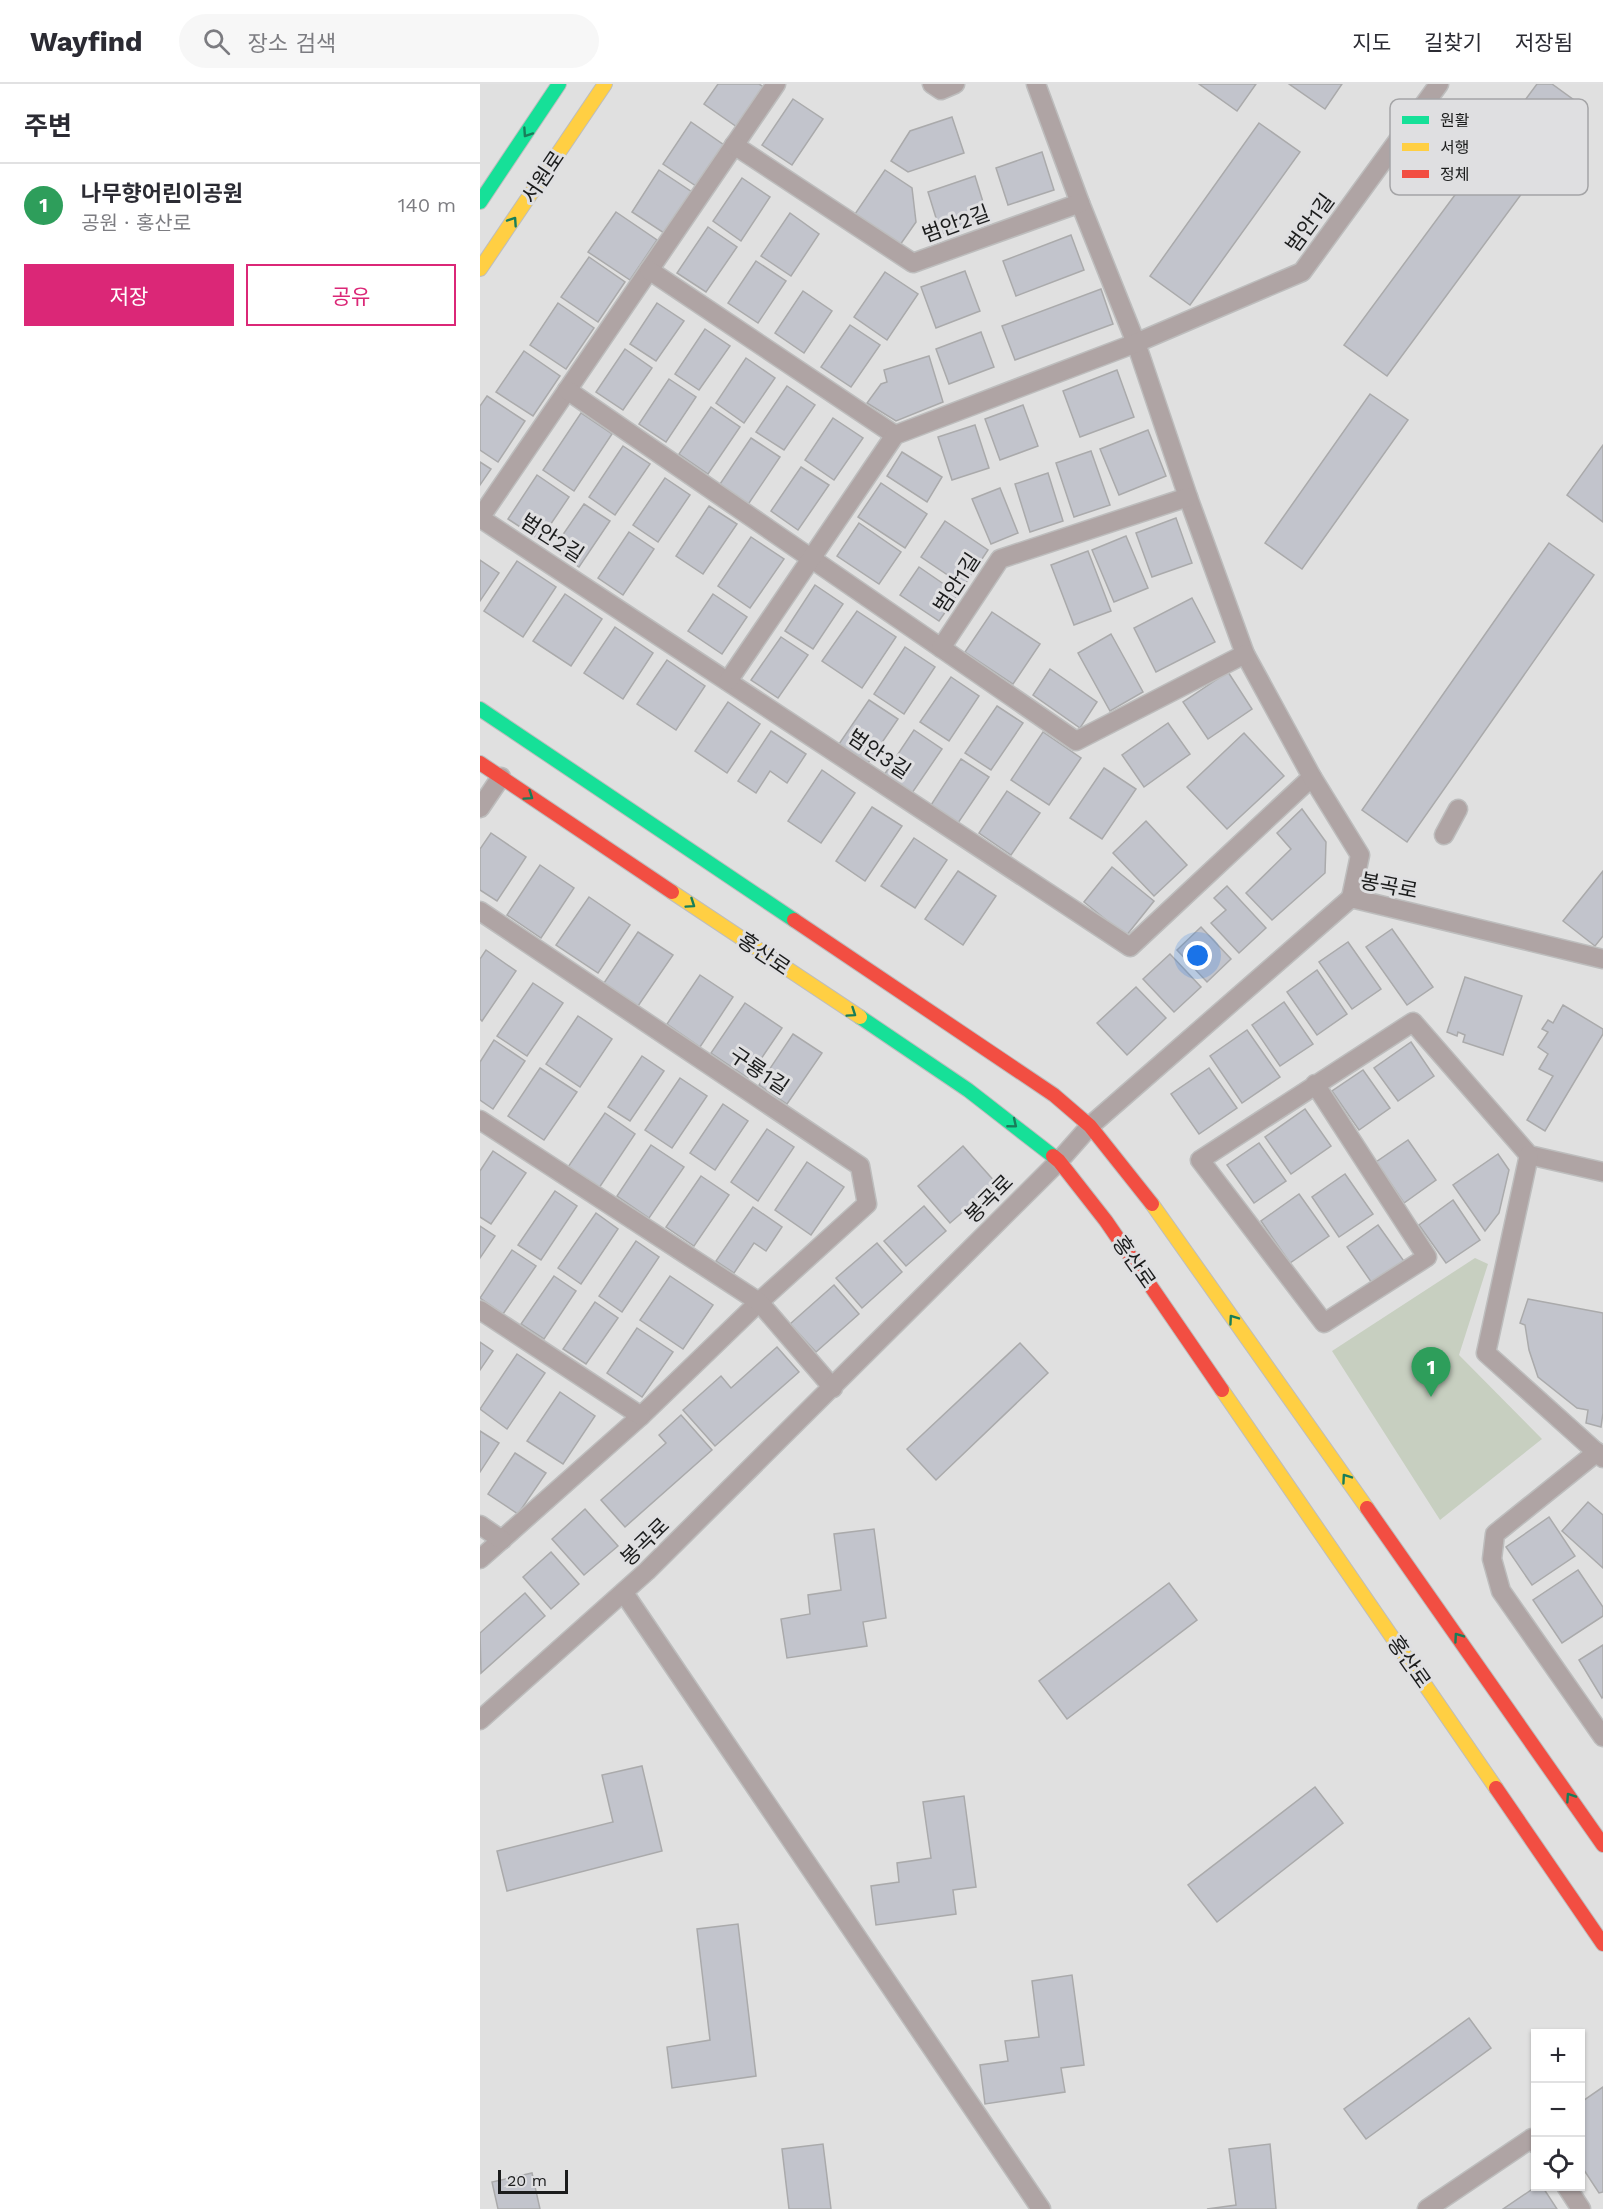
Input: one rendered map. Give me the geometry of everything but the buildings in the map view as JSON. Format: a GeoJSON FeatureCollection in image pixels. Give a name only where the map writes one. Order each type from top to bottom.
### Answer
{"type":"FeatureCollection","features":[{"type":"Feature","properties":{"kind":"street","name":"서원로"},"geometry":{"type":"LineString","coordinates":[[480,202],[559,84]]}},
{"type":"Feature","properties":{"kind":"street","name":"서원로"},"geometry":{"type":"LineString","coordinates":[[480,270],[605,84]]}},
{"type":"Feature","properties":{"kind":"street","name":"범안2길"},"geometry":{"type":"LineString","coordinates":[[728,681],[480,518],[776,84]]}},
{"type":"Feature","properties":{"kind":"street"},"geometry":{"type":"LineString","coordinates":[[932,84],[941,90],[955,84]]}},
{"type":"Feature","properties":{"kind":"street"},"geometry":{"type":"LineString","coordinates":[[1036,84],[1080,203],[1136,343],[1188,497],[1245,654],[1312,777],[1360,855],[1351,898]]}},
{"type":"Feature","properties":{"kind":"street","name":"범안1길"},"geometry":{"type":"LineString","coordinates":[[1428,99],[1439,84]]}},
{"type":"Feature","properties":{"kind":"street","name":"범안2길"},"geometry":{"type":"LineString","coordinates":[[734,145],[913,263],[1080,203]]}},
{"type":"Feature","properties":{"kind":"street","name":"범안1길"},"geometry":{"type":"LineString","coordinates":[[1136,343],[1302,272],[1390,151]]}},
{"type":"Feature","properties":{"kind":"street"},"geometry":{"type":"LineString","coordinates":[[649,270],[895,435]]}},
{"type":"Feature","properties":{"kind":"street"},"geometry":{"type":"LineString","coordinates":[[728,681],[895,435],[1136,343]]}},
{"type":"Feature","properties":{"kind":"street"},"geometry":{"type":"LineString","coordinates":[[567,390],[1076,741],[1245,654]]}},
{"type":"Feature","properties":{"kind":"street","name":"범안1길"},"geometry":{"type":"LineString","coordinates":[[941,648],[1000,559],[1188,497]]}},
{"type":"Feature","properties":{"kind":"street","name":"범안3길"},"geometry":{"type":"LineString","coordinates":[[728,681],[1130,947],[1312,777]]}},
{"type":"Feature","properties":{"kind":"street"},"geometry":{"type":"LineString","coordinates":[[480,709],[1054,1095],[1090,1126],[1141,1188],[1502,1697],[1603,1845]]}},
{"type":"Feature","properties":{"kind":"street","name":"홍산로"},"geometry":{"type":"LineString","coordinates":[[480,763],[968,1090],[1059,1161],[1106,1221],[1603,1944]]}},
{"type":"Feature","properties":{"kind":"street"},"geometry":{"type":"LineString","coordinates":[[480,808],[501,777]]}},
{"type":"Feature","properties":{"kind":"street"},"geometry":{"type":"LineString","coordinates":[[1443,835],[1458,809]]}},
{"type":"Feature","properties":{"kind":"street","name":"봉곡로"},"geometry":{"type":"LineString","coordinates":[[480,1720],[624,1593],[1059,1161],[1090,1126],[1351,898],[1603,959]]}},
{"type":"Feature","properties":{"kind":"street","name":"구룡1길"},"geometry":{"type":"LineString","coordinates":[[480,911],[860,1166],[867,1204],[759,1302],[641,1416],[480,1559]]}},
{"type":"Feature","properties":{"kind":"street"},"geometry":{"type":"LineString","coordinates":[[1315,1084],[1427,1257],[1324,1323],[1200,1160],[1315,1084],[1413,1022],[1529,1155],[1603,1172]]}},
{"type":"Feature","properties":{"kind":"street"},"geometry":{"type":"LineString","coordinates":[[480,1120],[759,1302],[832,1388]]}},
{"type":"Feature","properties":{"kind":"street"},"geometry":{"type":"LineString","coordinates":[[1529,1155],[1486,1353],[1600,1455],[1495,1534],[1492,1559],[1501,1591],[1603,1737]]}},
{"type":"Feature","properties":{"kind":"street"},"geometry":{"type":"LineString","coordinates":[[480,1310],[641,1416]]}},
{"type":"Feature","properties":{"kind":"street"},"geometry":{"type":"LineString","coordinates":[[480,1525],[502,1540]]}},
{"type":"Feature","properties":{"kind":"street"},"geometry":{"type":"LineString","coordinates":[[624,1593],[1041,2209]]}},
{"type":"Feature","properties":{"kind":"street"},"geometry":{"type":"LineString","coordinates":[[1427,2209],[1531,2139]]}},
{"type":"Feature","properties":{"kind":"street"},"geometry":{"type":"LineString","coordinates":[[1569,2191],[1581,2209]]}},
{"type":"Feature","properties":{"kind":"green space"},"geometry":{"type":"Polygon","coordinates":[[[1475,1258],[1488,1264],[1459,1355],[1542,1439],[1440,1520],[1332,1351],[1475,1258]]]}},
{"type":"Feature","properties":{"kind":"traffic: fast"},"geometry":{"type":"LineString","coordinates":[[480,202],[559,84]]}},
{"type":"Feature","properties":{"kind":"traffic: fast"},"geometry":{"type":"LineString","coordinates":[[480,709],[794,920]]}},
{"type":"Feature","properties":{"kind":"traffic: fast"},"geometry":{"type":"LineString","coordinates":[[860,1017],[968,1090],[1053,1156]]}},
{"type":"Feature","properties":{"kind":"traffic: slow"},"geometry":{"type":"LineString","coordinates":[[480,269],[605,84]]}},
{"type":"Feature","properties":{"kind":"traffic: slow"},"geometry":{"type":"LineString","coordinates":[[672,892],[860,1017]]}},
{"type":"Feature","properties":{"kind":"traffic: slow"},"geometry":{"type":"LineString","coordinates":[[1152,1204],[1367,1508]]}},
{"type":"Feature","properties":{"kind":"traffic: slow"},"geometry":{"type":"LineString","coordinates":[[1222,1390],[1496,1788]]}},
{"type":"Feature","properties":{"kind":"traffic: jam"},"geometry":{"type":"LineString","coordinates":[[480,763],[672,892]]}},
{"type":"Feature","properties":{"kind":"traffic: jam"},"geometry":{"type":"LineString","coordinates":[[794,920],[1054,1095],[1090,1126],[1152,1204]]}},
{"type":"Feature","properties":{"kind":"traffic: jam"},"geometry":{"type":"LineString","coordinates":[[1053,1156],[1106,1221],[1222,1390]]}},
{"type":"Feature","properties":{"kind":"traffic: jam"},"geometry":{"type":"LineString","coordinates":[[1367,1508],[1603,1845]]}},
{"type":"Feature","properties":{"kind":"traffic: jam"},"geometry":{"type":"LineString","coordinates":[[1496,1788],[1603,1944]]}},
{"type":"Feature","properties":{"kind":"place","name":"나무향어린이공원"},"geometry":{"type":"Point","coordinates":[1431,1397]}}]}
